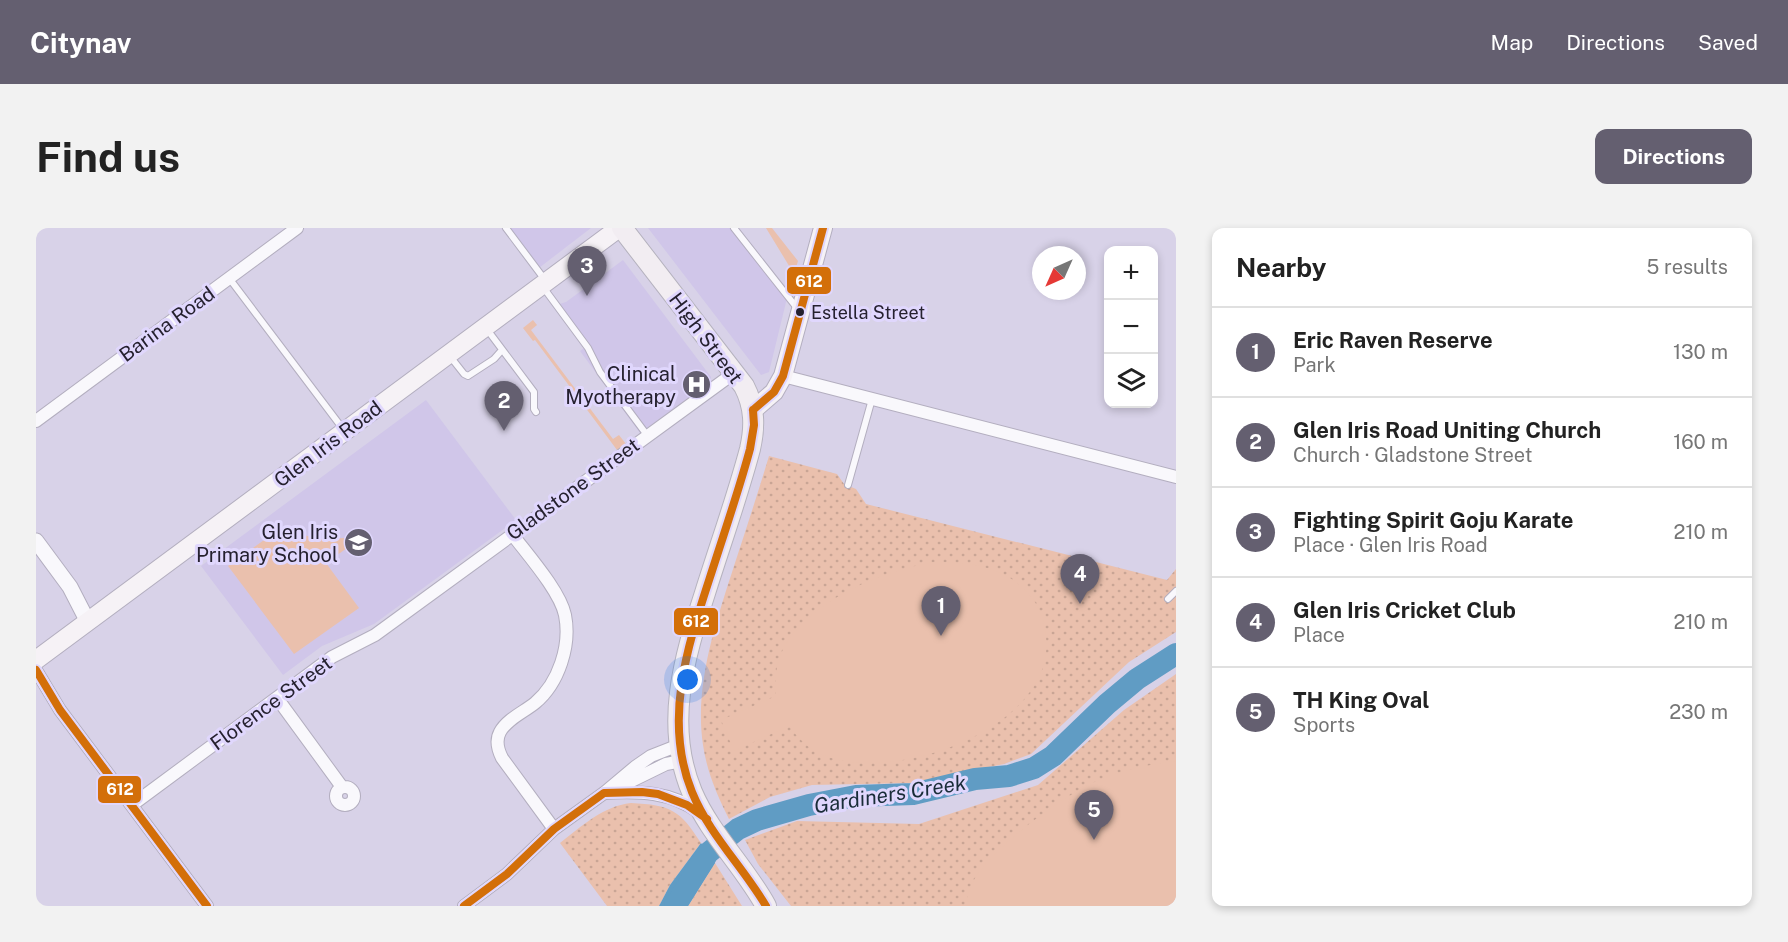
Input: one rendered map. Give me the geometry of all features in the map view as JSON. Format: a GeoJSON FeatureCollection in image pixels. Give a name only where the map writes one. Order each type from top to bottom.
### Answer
{"type":"FeatureCollection","features":[{"type":"Feature","properties":{"kind":"main road","name":"Glen Iris Road"},"geometry":{"type":"LineString","coordinates":[[36,660],[620,228]]}},
{"type":"Feature","properties":{"kind":"main road","name":"High Street"},"geometry":{"type":"LineString","coordinates":[[620,228],[734,373],[748,394],[753,411],[754,425],[750,449],[682,669],[677,712],[681,753],[692,792],[710,824],[766,903]]}},
{"type":"Feature","properties":{"kind":"main road"},"geometry":{"type":"LineString","coordinates":[[753,411],[774,392],[783,375],[823,228]]}},
{"type":"Feature","properties":{"kind":"street","name":"Barina Road"},"geometry":{"type":"LineString","coordinates":[[36,421],[297,228]]}},
{"type":"Feature","properties":{"kind":"street","name":"Gladstone Street"},"geometry":{"type":"LineString","coordinates":[[414,606],[734,373]]}},
{"type":"Feature","properties":{"kind":"street"},"geometry":{"type":"LineString","coordinates":[[783,375],[1176,477]]}},
{"type":"Feature","properties":{"kind":"street"},"geometry":{"type":"LineString","coordinates":[[512,534],[557,595],[565,615],[566,639],[561,662],[552,683],[536,703],[502,729],[498,737],[498,748],[502,758],[554,828]]}},
{"type":"Feature","properties":{"kind":"street"},"geometry":{"type":"LineString","coordinates":[[36,541],[94,618]]}},
{"type":"Feature","properties":{"kind":"street","name":"Florence Street"},"geometry":{"type":"LineString","coordinates":[[132,805],[332,657],[375,635],[414,606]]}},
{"type":"Feature","properties":{"kind":"street"},"geometry":{"type":"LineString","coordinates":[[36,670],[60,710],[207,906]]}},
{"type":"Feature","properties":{"kind":"street"},"geometry":{"type":"LineString","coordinates":[[36,686],[60,710]]}},
{"type":"Feature","properties":{"kind":"street"},"geometry":{"type":"LineString","coordinates":[[277,698],[342,787]]}},
{"type":"Feature","properties":{"kind":"street"},"geometry":{"type":"LineString","coordinates":[[464,906],[507,874],[554,828],[604,793],[666,764],[681,753]]}},
{"type":"Feature","properties":{"kind":"street"},"geometry":{"type":"LineString","coordinates":[[604,793],[658,794],[687,805],[710,824]]}},
{"type":"Feature","properties":{"kind":"lane"},"geometry":{"type":"LineString","coordinates":[[506,228],[588,348],[600,372],[647,435]]}},
{"type":"Feature","properties":{"kind":"lane"},"geometry":{"type":"LineString","coordinates":[[734,228],[801,313]]}},
{"type":"Feature","properties":{"kind":"lane"},"geometry":{"type":"LineString","coordinates":[[230,278],[345,432]]}},
{"type":"Feature","properties":{"kind":"lane"},"geometry":{"type":"LineString","coordinates":[[486,328],[534,392],[536,412]]}},
{"type":"Feature","properties":{"kind":"lane"},"geometry":{"type":"LineString","coordinates":[[449,355],[468,376],[494,359],[502,350]]}},
{"type":"Feature","properties":{"kind":"lane"},"geometry":{"type":"LineString","coordinates":[[848,486],[872,399]]}},
{"type":"Feature","properties":{"kind":"lane"},"geometry":{"type":"LineString","coordinates":[[1168,599],[1176,591]]}},
{"type":"Feature","properties":{"kind":"shaded area"},"geometry":{"type":"Polygon","coordinates":[[[503,228],[591,228],[535,271],[503,228]]]}},
{"type":"Feature","properties":{"kind":"shaded area"},"geometry":{"type":"Polygon","coordinates":[[[648,228],[737,228],[788,294],[769,372],[761,375],[648,228]]]}},
{"type":"Feature","properties":{"kind":"shaded area"},"geometry":{"type":"Polygon","coordinates":[[[766,228],[772,228],[798,261],[794,274],[766,228]]]}},
{"type":"Feature","properties":{"kind":"shaded area"},"geometry":{"type":"Polygon","coordinates":[[[623,260],[711,377],[710,382],[640,433],[580,351],[584,348],[553,306],[566,302],[623,260]]]}},
{"type":"Feature","properties":{"kind":"shaded area"},"geometry":{"type":"Polygon","coordinates":[[[533,320],[537,325],[531,330],[613,439],[619,435],[626,444],[617,450],[535,340],[533,341],[523,328],[533,320]]]}},
{"type":"Feature","properties":{"kind":"shaded area","name":"Glen Iris Primary School"},"geometry":{"type":"Polygon","coordinates":[[[426,400],[516,520],[374,624],[322,646],[283,675],[201,566],[426,400]]]}},
{"type":"Feature","properties":{"kind":"shaded area"},"geometry":{"type":"Polygon","coordinates":[[[769,456],[837,474],[844,484],[856,489],[866,504],[1167,580],[1176,569],[1176,632],[1129,662],[1031,754],[1004,764],[913,783],[812,785],[770,797],[729,819],[713,783],[703,745],[701,722],[704,677],[714,631],[769,456]]]}},
{"type":"Feature","properties":{"kind":"shaded area"},"geometry":{"type":"Polygon","coordinates":[[[282,527],[316,539],[346,538],[347,548],[326,563],[359,608],[294,654],[228,566],[282,527]]]}},
{"type":"Feature","properties":{"kind":"shaded area"},"geometry":{"type":"Polygon","coordinates":[[[935,562],[963,563],[989,568],[1013,580],[1033,599],[1042,617],[1046,637],[1042,669],[1025,698],[998,722],[965,741],[927,755],[889,762],[853,762],[823,755],[804,743],[789,726],[734,751],[721,720],[776,696],[776,672],[779,659],[789,639],[804,622],[823,606],[868,582],[914,566],[935,562]]]}},
{"type":"Feature","properties":{"kind":"shaded area"},"geometry":{"type":"Polygon","coordinates":[[[1176,674],[1176,906],[791,906],[758,864],[745,840],[797,821],[919,824],[1038,785],[1124,710],[1176,674]]]}},
{"type":"Feature","properties":{"kind":"shaded area"},"geometry":{"type":"Polygon","coordinates":[[[1176,761],[1176,906],[965,906],[970,888],[978,873],[1009,841],[1049,809],[1104,778],[1139,767],[1176,761]]]}},
{"type":"Feature","properties":{"kind":"shaded area"},"geometry":{"type":"Polygon","coordinates":[[[631,803],[656,805],[673,811],[687,823],[701,843],[670,885],[659,906],[607,906],[560,843],[602,812],[631,803]]]}},
{"type":"Feature","properties":{"kind":"shaded area"},"geometry":{"type":"Polygon","coordinates":[[[715,863],[742,906],[688,906],[715,863]]]}},
{"type":"Feature","properties":{"kind":"water"},"geometry":{"type":"Polygon","coordinates":[[[701,843],[715,863],[688,906],[659,906],[670,885],[701,843]]]}},
{"type":"Feature","properties":{"kind":"waterway","name":"Gardiners Creek"},"geometry":{"type":"LineString","coordinates":[[675,906],[708,853],[738,829],[757,820],[809,805],[856,796],[913,794],[975,779],[1009,776],[1034,768],[1053,756],[1107,704],[1137,679],[1176,654]]}},
{"type":"Feature","properties":{"kind":"transit line","name":"612"},"geometry":{"type":"LineString","coordinates":[[753,410],[774,392],[783,376],[823,228]]}},
{"type":"Feature","properties":{"kind":"transit line","name":"612"},"geometry":{"type":"LineString","coordinates":[[753,410],[754,425],[750,449],[688,653],[682,680],[679,736],[683,764],[699,807],[766,906]]}},
{"type":"Feature","properties":{"kind":"transit line","name":"612"},"geometry":{"type":"LineString","coordinates":[[36,670],[60,710],[207,906]]}},
{"type":"Feature","properties":{"kind":"transit line","name":"612"},"geometry":{"type":"LineString","coordinates":[[464,906],[507,874],[554,829],[604,793],[658,794],[687,805],[707,819]]}},
{"type":"Feature","properties":{"kind":"place","name":"Fighting Spirit Goju Karate"},"geometry":{"type":"Point","coordinates":[587,296]}},
{"type":"Feature","properties":{"kind":"place","name":"Estella Street"},"geometry":{"type":"Point","coordinates":[800,312]}},
{"type":"Feature","properties":{"kind":"place","name":"Clinical Myotherapy"},"geometry":{"type":"Point","coordinates":[697,385]}},
{"type":"Feature","properties":{"kind":"place","name":"Glen Iris Road Uniting Church"},"geometry":{"type":"Point","coordinates":[504,431]}},
{"type":"Feature","properties":{"kind":"place","name":"Glen Iris Primary School"},"geometry":{"type":"Point","coordinates":[359,543]}},
{"type":"Feature","properties":{"kind":"place","name":"Glen Iris Cricket Club"},"geometry":{"type":"Point","coordinates":[1080,604]}},
{"type":"Feature","properties":{"kind":"place","name":"Eric Raven Reserve"},"geometry":{"type":"Point","coordinates":[941,636]}},
{"type":"Feature","properties":{"kind":"place","name":"TH King Oval"},"geometry":{"type":"Point","coordinates":[1094,840]}}]}
